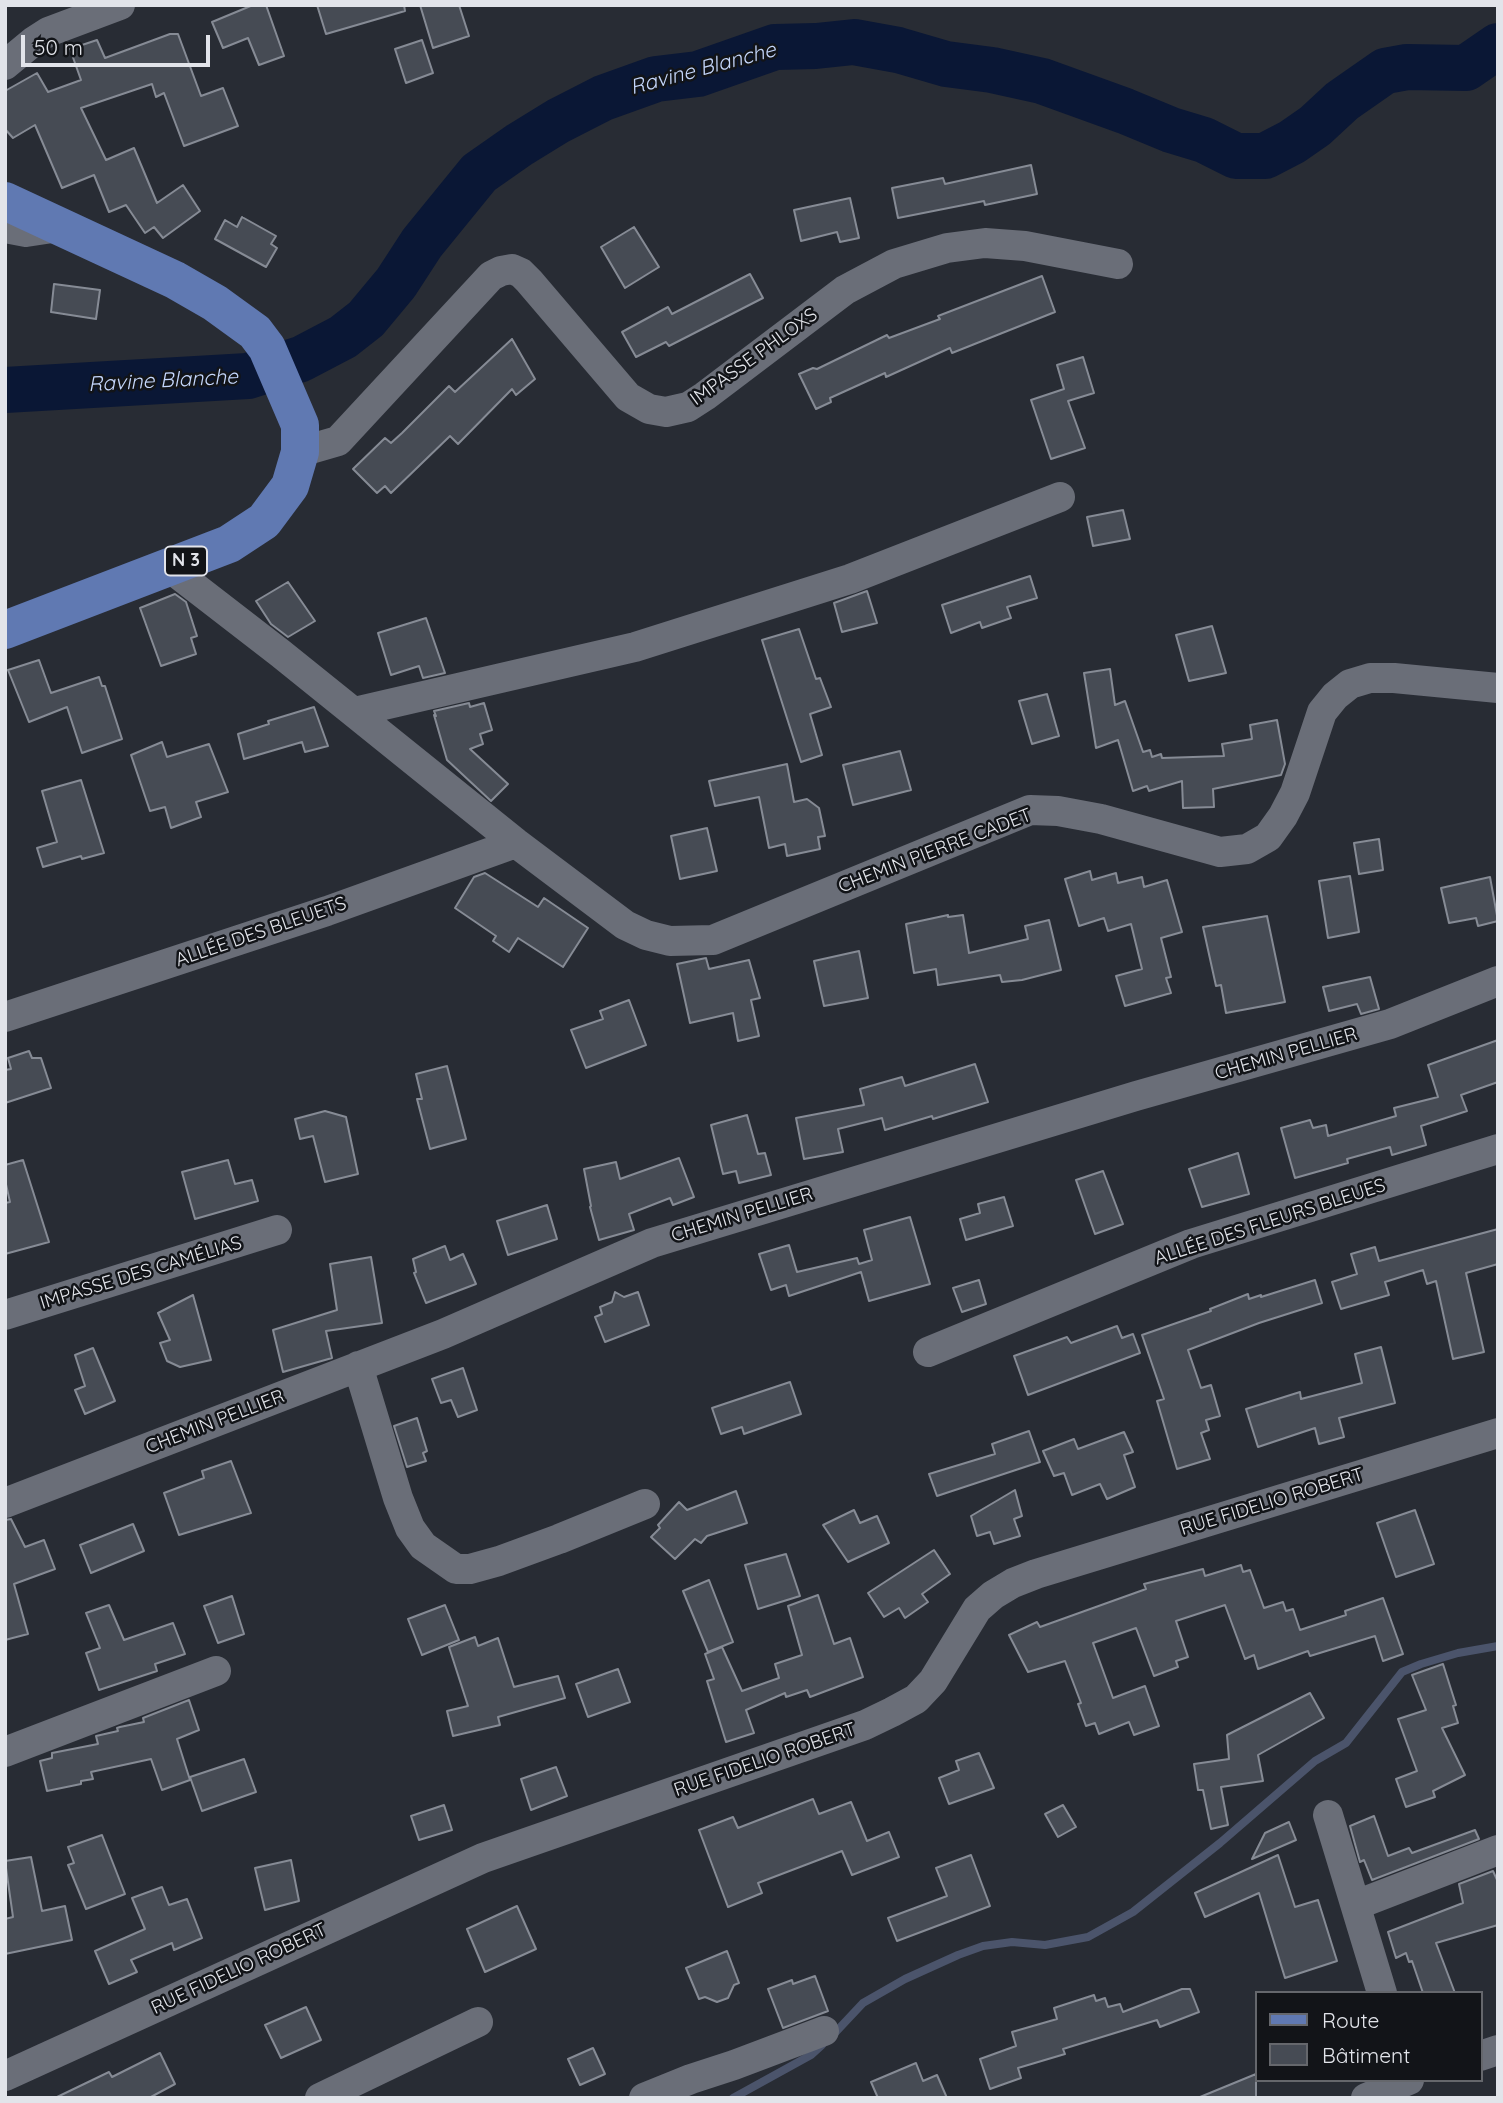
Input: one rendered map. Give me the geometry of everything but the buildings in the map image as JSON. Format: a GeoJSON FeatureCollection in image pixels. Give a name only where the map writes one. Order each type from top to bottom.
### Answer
{"type":"FeatureCollection","features":[{"type":"Feature","properties":{"kind":"main road"},"geometry":{"type":"LineString","coordinates":[[5,201],[175,280],[215,303],[255,332],[267,348],[300,438]]}},
{"type":"Feature","properties":{"kind":"main road","name":"N 3"},"geometry":{"type":"LineString","coordinates":[[5,630],[229,544],[264,521],[290,486],[300,438]]}},
{"type":"Feature","properties":{"kind":"street"},"geometry":{"type":"LineString","coordinates":[[5,65],[48,32],[120,5]]}},
{"type":"Feature","properties":{"kind":"street"},"geometry":{"type":"LineString","coordinates":[[5,228],[26,232],[59,227]]}},
{"type":"Feature","properties":{"kind":"street","name":"IMPASSE PHLOXS"},"geometry":{"type":"LineString","coordinates":[[300,438],[338,441],[491,276],[501,271],[512,269],[530,281],[628,397],[649,409],[666,412],[688,407],[705,396],[845,290],[894,264],[947,248],[985,243],[1025,246],[1118,264]]}},
{"type":"Feature","properties":{"kind":"street"},"geometry":{"type":"LineString","coordinates":[[354,712],[635,647],[850,579],[1060,497]]}},
{"type":"Feature","properties":{"kind":"street","name":"CHEMIN PIERRE CADET"},"geometry":{"type":"LineString","coordinates":[[170,568],[516,843],[625,925],[646,935],[670,941],[713,940],[1030,810],[1058,811],[1101,819],[1220,852],[1247,849],[1268,836],[1283,816],[1295,793],[1322,712],[1335,696],[1350,684],[1370,678],[1394,678],[1498,688]]}},
{"type":"Feature","properties":{"kind":"street","name":"ALLÉE DES BLEUETS"},"geometry":{"type":"LineString","coordinates":[[5,1017],[327,911],[516,843]]}},
{"type":"Feature","properties":{"kind":"street","name":"CHEMIN PELLIER"},"geometry":{"type":"LineString","coordinates":[[5,1503],[443,1334],[652,1243],[1136,1096],[1390,1024],[1498,981]]}},
{"type":"Feature","properties":{"kind":"street","name":"ALLÉE DES FLEURS BLEUES"},"geometry":{"type":"LineString","coordinates":[[928,1352],[1191,1244],[1498,1149]]}},
{"type":"Feature","properties":{"kind":"street","name":"IMPASSE DES CAMÉLIAS"},"geometry":{"type":"LineString","coordinates":[[5,1315],[277,1230]]}},
{"type":"Feature","properties":{"kind":"street"},"geometry":{"type":"LineString","coordinates":[[358,1366],[410,1528],[423,1546],[456,1569],[470,1569],[499,1560],[645,1504]]}},
{"type":"Feature","properties":{"kind":"street","name":"RUE FIDELIO ROBERT"},"geometry":{"type":"LineString","coordinates":[[5,2076],[483,1858],[852,1730],[891,1712],[916,1699],[933,1681],[977,1609],[1013,1583],[1498,1433]]}},
{"type":"Feature","properties":{"kind":"street"},"geometry":{"type":"LineString","coordinates":[[5,1752],[216,1671]]}},
{"type":"Feature","properties":{"kind":"street"},"geometry":{"type":"LineString","coordinates":[[1328,1815],[1381,1991]]}},
{"type":"Feature","properties":{"kind":"street"},"geometry":{"type":"LineString","coordinates":[[1356,1905],[1498,1850]]}},
{"type":"Feature","properties":{"kind":"street"},"geometry":{"type":"LineString","coordinates":[[320,2098],[478,2022]]}},
{"type":"Feature","properties":{"kind":"street"},"geometry":{"type":"LineString","coordinates":[[644,2098],[691,2078],[824,2031]]}},
{"type":"Feature","properties":{"kind":"street"},"geometry":{"type":"LineString","coordinates":[[1366,2098],[1404,2082]]}},
{"type":"Feature","properties":{"kind":"waterway","name":"Ravine Blanche"},"geometry":{"type":"LineString","coordinates":[[5,390],[248,376],[301,359],[343,337],[366,319],[396,283],[422,243],[479,173],[519,145],[603,98],[656,79],[698,74],[775,47],[854,42],[898,50],[946,64],[992,70],[1042,81],[1204,140],[1236,156],[1265,156],[1315,126],[1342,101],[1385,71],[1407,67],[1466,68],[1498,46]]}},
{"type":"Feature","properties":{"kind":"waterway"},"geometry":{"type":"LineString","coordinates":[[832,2036],[863,2003],[905,1979],[958,1955],[983,1946],[1012,1942],[1045,1945],[1088,1937],[1133,1912],[1220,1843],[1315,1761],[1346,1743],[1402,1672],[1458,1653],[1498,1646]]}},
{"type":"Feature","properties":{"kind":"waterway"},"geometry":{"type":"LineString","coordinates":[[733,2098],[811,2055],[822,2045]]}}]}
